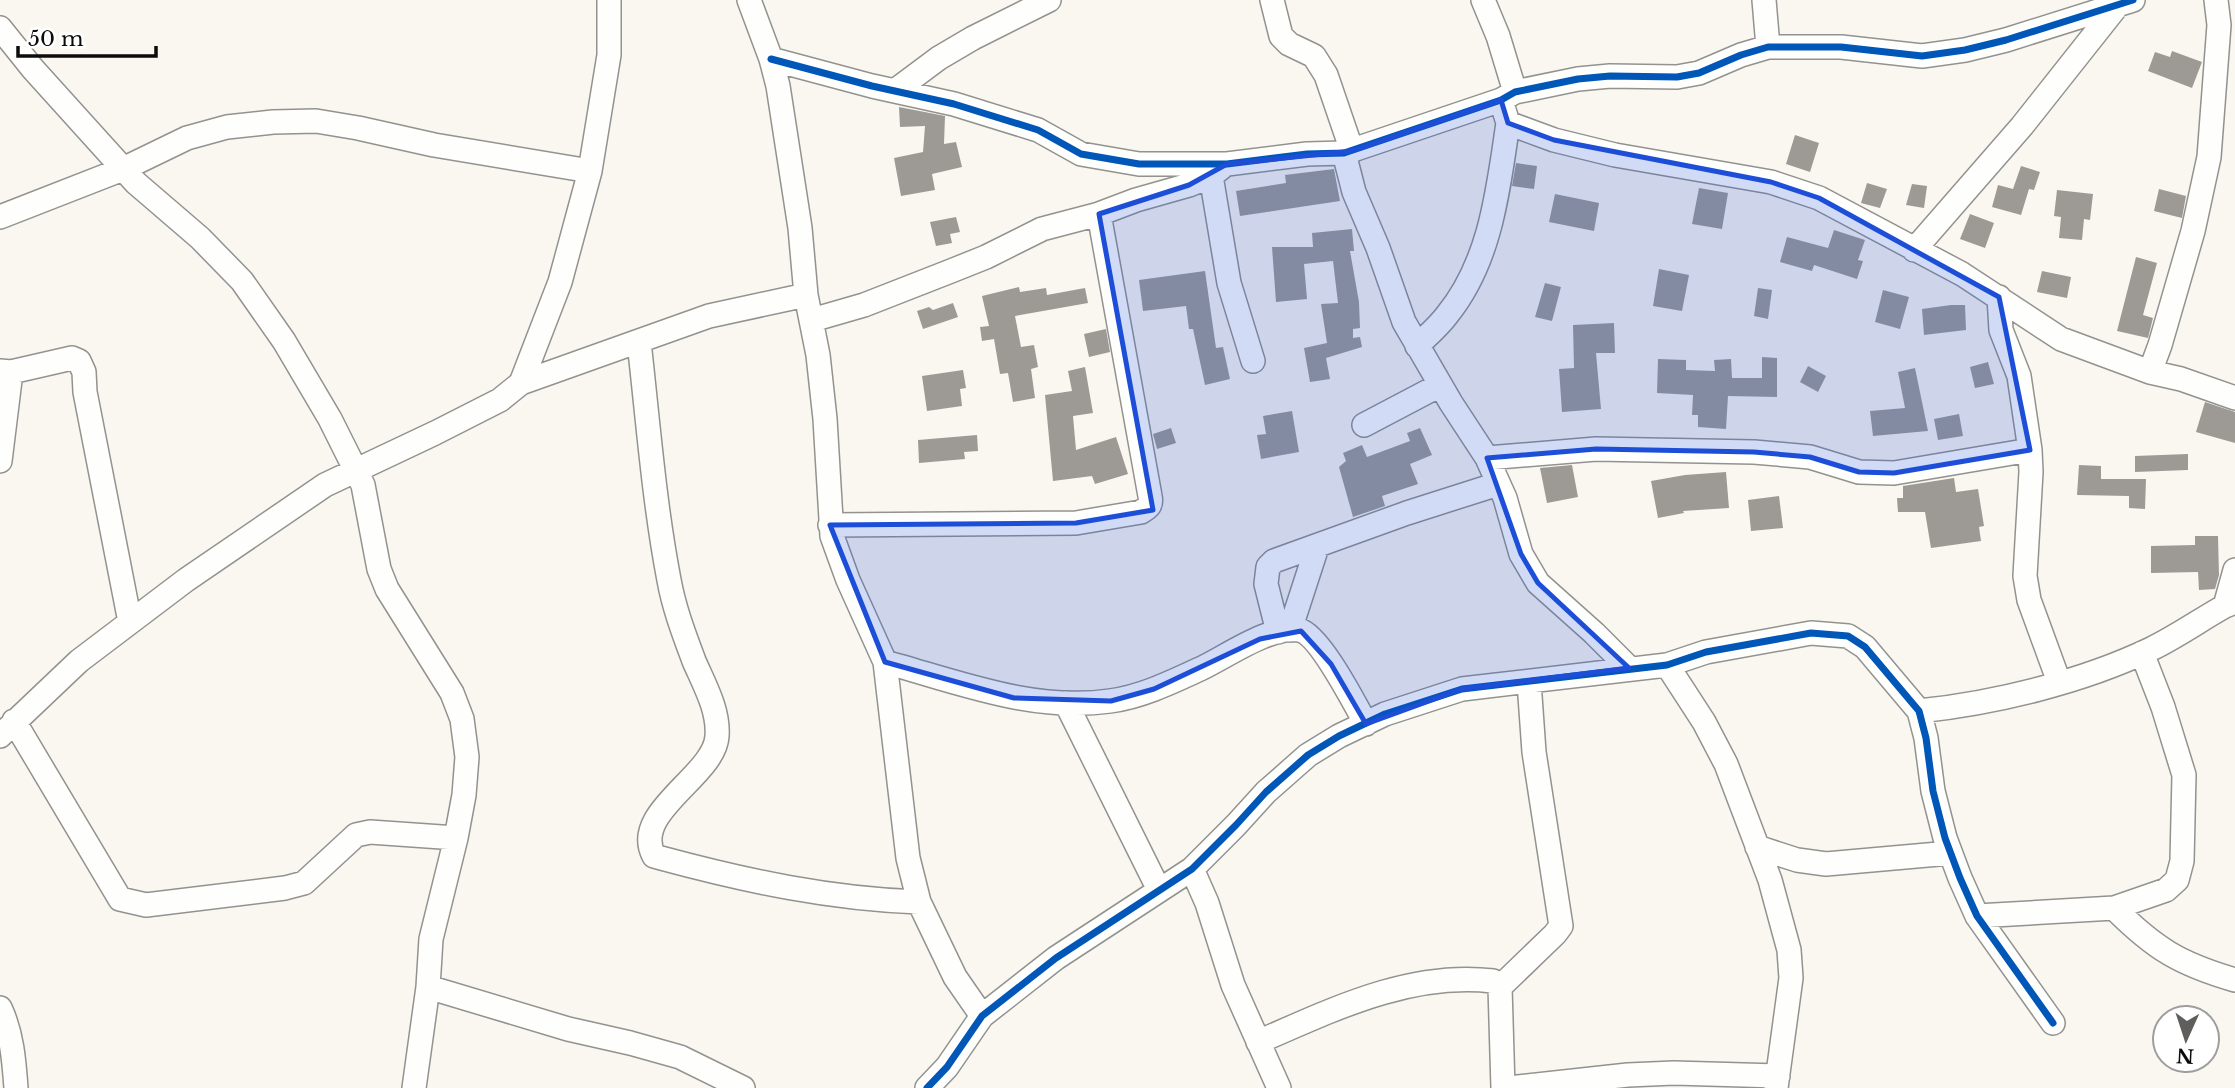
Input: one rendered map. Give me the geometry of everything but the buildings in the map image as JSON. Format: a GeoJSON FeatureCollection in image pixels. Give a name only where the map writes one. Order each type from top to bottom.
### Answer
{"type":"FeatureCollection","features":[{"type":"Feature","properties":{"kind":"street"},"geometry":{"type":"LineString","coordinates":[[520,383],[560,282],[590,172],[609,55],[609,0]]}},
{"type":"Feature","properties":{"kind":"street"},"geometry":{"type":"LineString","coordinates":[[749,0],[771,59],[800,228],[806,295],[812,320],[825,419],[832,536],[848,580],[885,662],[908,858],[919,902],[955,977],[982,1016]]}},
{"type":"Feature","properties":{"kind":"street"},"geometry":{"type":"LineString","coordinates":[[896,90],[939,58],[1049,0]]}},
{"type":"Feature","properties":{"kind":"street"},"geometry":{"type":"LineString","coordinates":[[1272,0],[1281,36],[1289,44],[1314,57],[1326,75],[1348,152],[1354,192],[1378,248],[1404,322],[1487,458],[1506,499],[1521,554],[1538,583],[1629,668]]}},
{"type":"Feature","properties":{"kind":"street"},"geometry":{"type":"LineString","coordinates":[[1417,346],[1454,306],[1485,248],[1508,123],[1508,96],[1498,36],[1483,0]]}},
{"type":"Feature","properties":{"kind":"street"},"geometry":{"type":"LineString","coordinates":[[1764,0],[1768,47]]}},
{"type":"Feature","properties":{"kind":"street"},"geometry":{"type":"LineString","coordinates":[[2150,372],[2161,345],[2193,231],[2209,157],[2219,25],[2216,0]]}},
{"type":"Feature","properties":{"kind":"street"},"geometry":{"type":"LineString","coordinates":[[771,59],[872,86],[930,97],[1038,130],[1081,154],[1186,174],[1307,154],[1348,152],[1508,96],[1578,79],[1610,76],[1677,77],[1699,73],[1768,47],[1841,47],[1922,56],[1965,50],[2006,40],[2125,3]]}},
{"type":"Feature","properties":{"kind":"street"},"geometry":{"type":"LineString","coordinates":[[1914,250],[2125,3]]}},
{"type":"Feature","properties":{"kind":"street"},"geometry":{"type":"LineString","coordinates":[[0,28],[33,69],[136,183],[200,238],[242,281],[285,341],[330,419],[363,485],[379,569],[387,589],[452,693],[462,719],[467,757],[464,795],[431,939],[428,987],[414,1088]]}},
{"type":"Feature","properties":{"kind":"street"},"geometry":{"type":"LineString","coordinates":[[0,217],[123,169],[187,138],[227,127],[316,121],[590,172]]}},
{"type":"Feature","properties":{"kind":"street"},"geometry":{"type":"LineString","coordinates":[[1508,123],[1554,140],[1615,155],[1771,182],[1819,198],[1962,274],[2062,339],[2150,372],[2181,379],[2235,398]]}},
{"type":"Feature","properties":{"kind":"street"},"geometry":{"type":"LineString","coordinates":[[1219,170],[1229,283],[1254,361]]}},
{"type":"Feature","properties":{"kind":"street"},"geometry":{"type":"LineString","coordinates":[[812,320],[864,305],[951,271],[1042,229],[1098,214],[1136,200],[1186,174]]}},
{"type":"Feature","properties":{"kind":"street"},"geometry":{"type":"LineString","coordinates":[[830,525],[1076,523],[1141,512],[1149,507],[1151,502],[1148,482],[1098,214]]}},
{"type":"Feature","properties":{"kind":"street"},"geometry":{"type":"LineString","coordinates":[[456,838],[369,832],[356,835],[304,883],[285,888],[146,905],[133,903],[120,899],[7,729],[79,661],[186,580],[325,485],[500,400],[520,383],[709,316],[806,295]]}},
{"type":"Feature","properties":{"kind":"street"},"geometry":{"type":"LineString","coordinates":[[1999,297],[2001,330],[2019,376],[2030,450],[2025,576],[2029,600],[2059,682]]}},
{"type":"Feature","properties":{"kind":"street"},"geometry":{"type":"LineString","coordinates":[[639,342],[668,579],[676,609],[712,704],[718,739],[713,752],[663,810],[652,828],[649,846],[654,856],[760,883],[871,900],[919,902]]}},
{"type":"Feature","properties":{"kind":"street"},"geometry":{"type":"LineString","coordinates":[[0,461],[5,371],[72,358],[79,361],[84,372],[85,392],[130,622]]}},
{"type":"Feature","properties":{"kind":"street"},"geometry":{"type":"LineString","coordinates":[[1364,425],[1440,385]]}},
{"type":"Feature","properties":{"kind":"street"},"geometry":{"type":"LineString","coordinates":[[1487,458],[1597,449],[1754,452],[1810,457],[1859,472],[1894,473],[2030,450]]}},
{"type":"Feature","properties":{"kind":"street"},"geometry":{"type":"LineString","coordinates":[[1284,631],[1266,584],[1268,567],[1274,561],[1407,513],[1498,484]]}},
{"type":"Feature","properties":{"kind":"street"},"geometry":{"type":"LineString","coordinates":[[1284,631],[1317,547]]}},
{"type":"Feature","properties":{"kind":"street"},"geometry":{"type":"LineString","coordinates":[[1919,711],[1951,708],[2087,675],[2142,653],[2230,604],[2235,570]]}},
{"type":"Feature","properties":{"kind":"street"},"geometry":{"type":"LineString","coordinates":[[885,662],[955,684],[1014,698],[1066,703],[1111,701],[1154,689],[1249,644],[1284,631],[1301,631],[1310,636],[1331,664],[1366,724]]}},
{"type":"Feature","properties":{"kind":"street"},"geometry":{"type":"LineString","coordinates":[[927,1088],[947,1067],[982,1016],[1056,958],[1192,869],[1266,792],[1308,755],[1339,736],[1385,714],[1462,689],[1667,664],[1706,652],[1811,633],[1848,636],[1865,647],[1919,711],[1926,738],[1933,791],[1950,853],[1977,916],[2053,1023]]}},
{"type":"Feature","properties":{"kind":"street"},"geometry":{"type":"LineString","coordinates":[[1977,916],[2114,908],[2166,890],[2177,880],[2182,862],[2184,775],[2142,653]]}},
{"type":"Feature","properties":{"kind":"street"},"geometry":{"type":"LineString","coordinates":[[1509,1088],[1628,1075],[1674,1073],[1777,1082],[1791,978],[1789,950],[1770,880],[1726,764],[1704,722],[1667,664]]}},
{"type":"Feature","properties":{"kind":"street"},"geometry":{"type":"LineString","coordinates":[[1500,987],[1561,926],[1537,776],[1529,682]]}},
{"type":"Feature","properties":{"kind":"street"},"geometry":{"type":"LineString","coordinates":[[1066,703],[1159,890]]}},
{"type":"Feature","properties":{"kind":"street"},"geometry":{"type":"LineString","coordinates":[[1757,847],[1797,860],[1826,864],[1950,853]]}},
{"type":"Feature","properties":{"kind":"street"},"geometry":{"type":"LineString","coordinates":[[1192,869],[1207,903],[1233,985],[1279,1088]]}},
{"type":"Feature","properties":{"kind":"street"},"geometry":{"type":"LineString","coordinates":[[2114,908],[2167,954],[2200,970],[2235,980]]}},
{"type":"Feature","properties":{"kind":"street"},"geometry":{"type":"LineString","coordinates":[[1258,1042],[1343,1006],[1421,982],[1480,979],[1493,981],[1500,987],[1503,1088]]}},
{"type":"Feature","properties":{"kind":"street"},"geometry":{"type":"LineString","coordinates":[[428,987],[568,1029],[631,1042],[680,1057],[743,1088]]}},
{"type":"Feature","properties":{"kind":"street"},"geometry":{"type":"LineString","coordinates":[[0,1008],[6,1020],[14,1055],[16,1088]]}},
{"type":"Feature","properties":{"kind":"highlighted area"},"geometry":{"type":"Polygon","coordinates":[[[1501,100],[1508,123],[1554,140],[1771,182],[1819,198],[1999,297],[2030,450],[1894,473],[1859,472],[1810,457],[1754,452],[1596,449],[1487,458],[1521,554],[1538,583],[1629,668],[1462,689],[1366,724],[1331,664],[1301,631],[1260,639],[1154,689],[1111,701],[1014,698],[885,662],[830,525],[1076,523],[1153,510],[1099,214],[1189,185],[1227,164],[1352,151],[1501,100]]]}},
{"type":"Feature","properties":{"kind":"cycle path"},"geometry":{"type":"LineString","coordinates":[[771,59],[872,86],[954,104],[1038,130],[1081,154],[1139,164],[1227,164],[1307,154],[1344,153],[1501,100],[1515,92],[1578,79],[1610,76],[1677,77],[1699,73],[1768,47],[1841,47],[1922,56],[1965,50],[2006,40],[2133,0]]}},
{"type":"Feature","properties":{"kind":"cycle path"},"geometry":{"type":"LineString","coordinates":[[927,1088],[947,1067],[982,1016],[1056,958],[1192,869],[1266,792],[1308,755],[1339,736],[1385,714],[1462,689],[1667,665],[1706,652],[1811,633],[1848,636],[1865,647],[1919,711],[1926,738],[1933,791],[1945,838],[1960,878],[1977,916],[2053,1023]]}}]}
